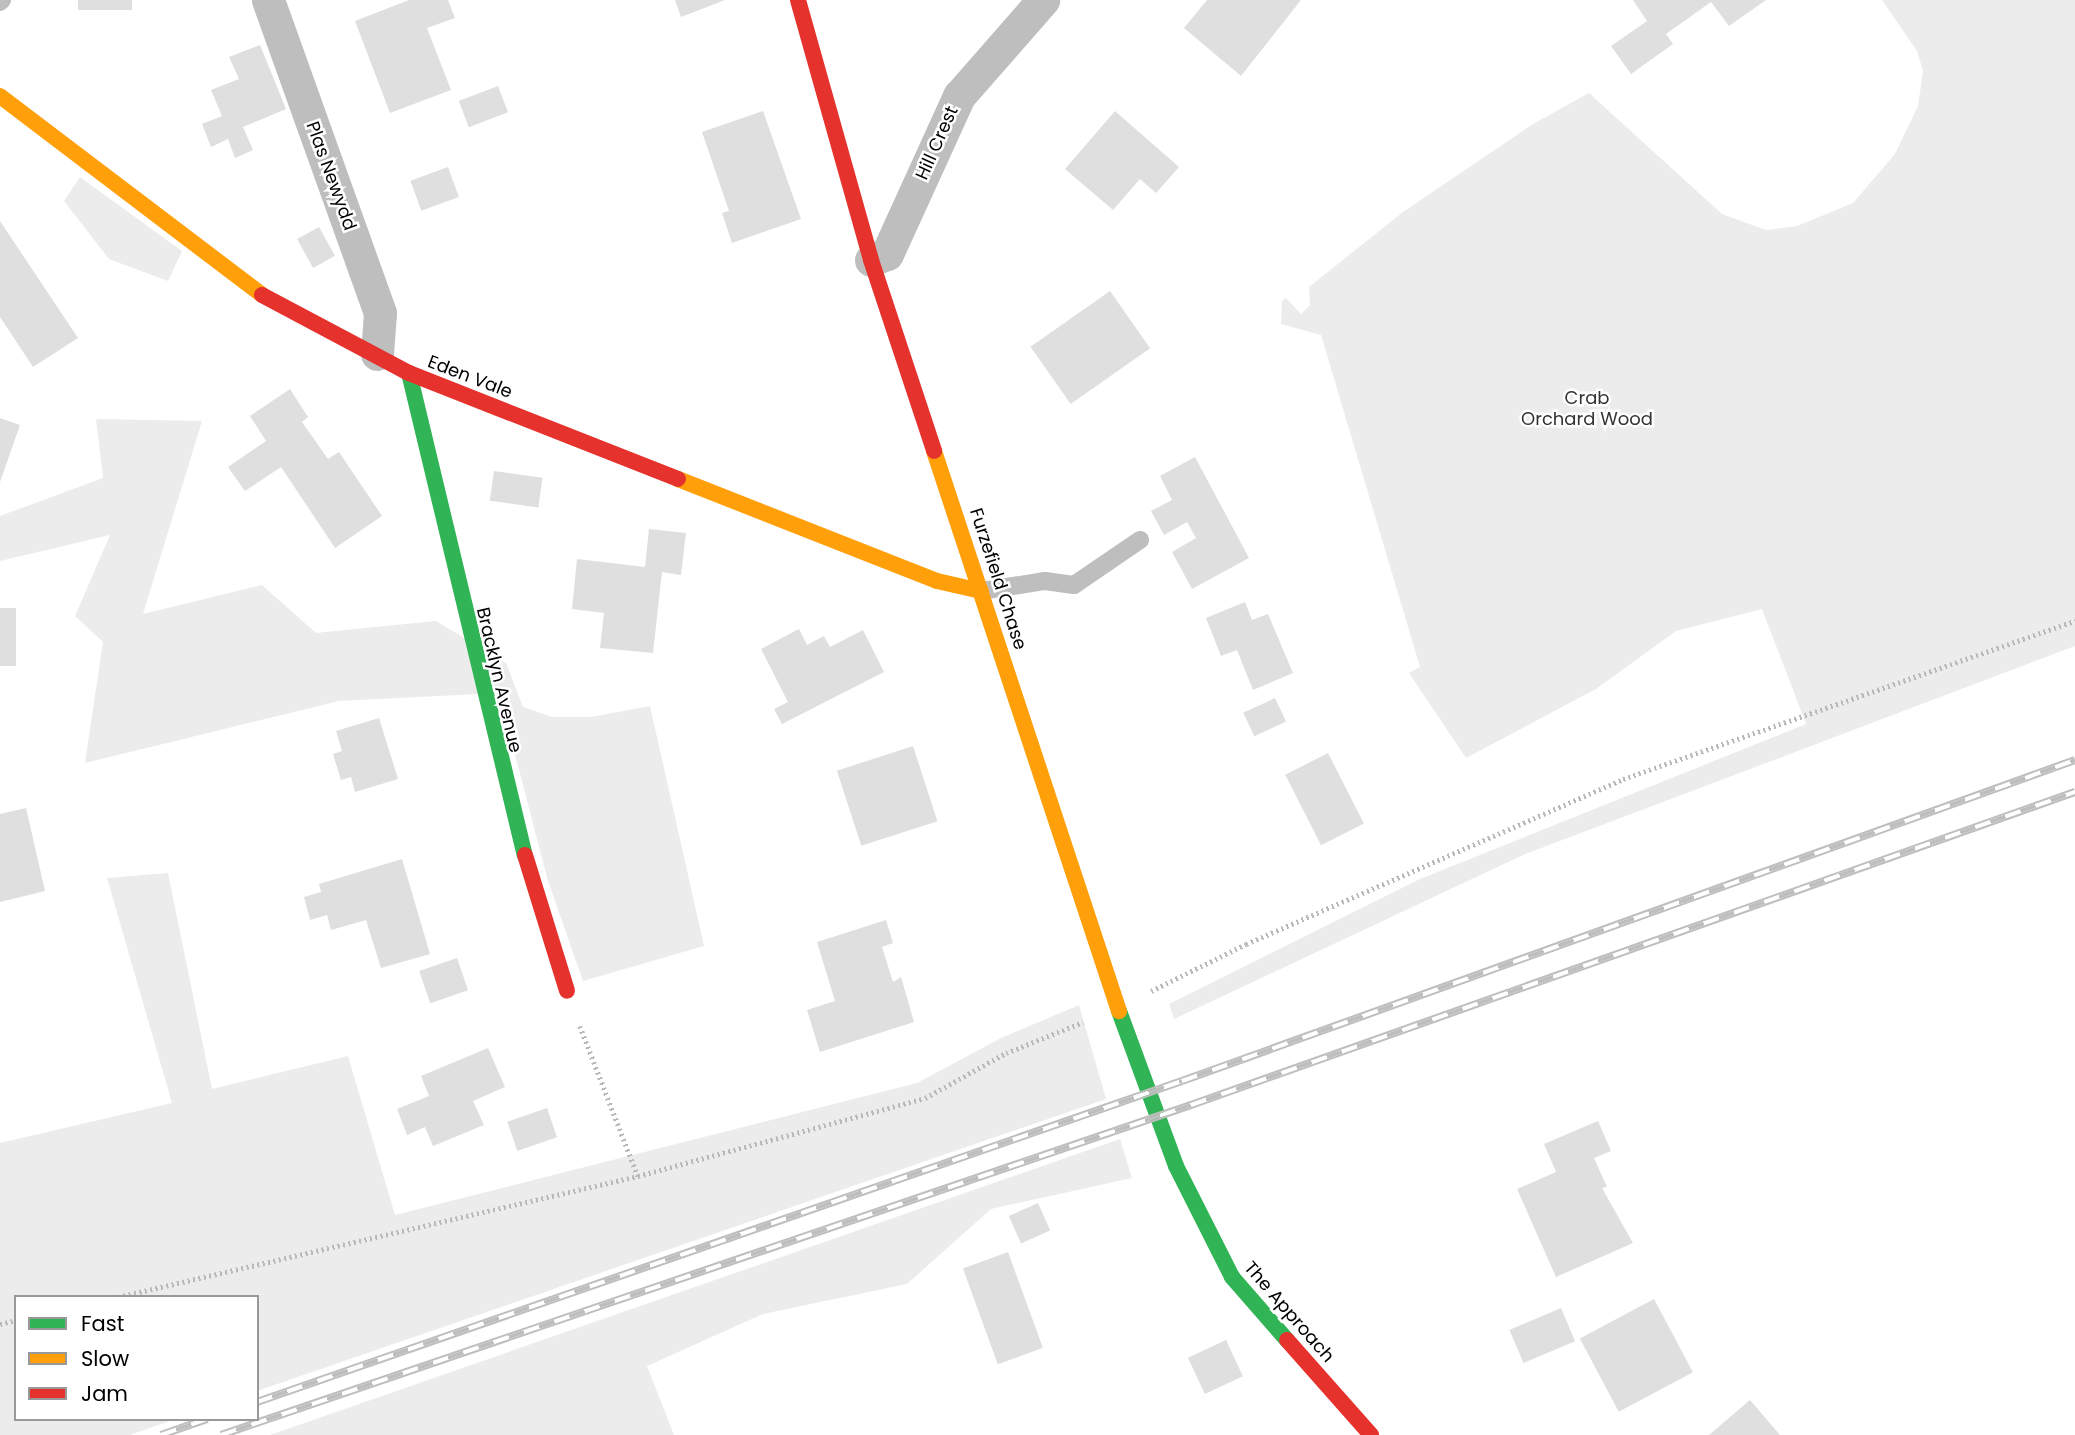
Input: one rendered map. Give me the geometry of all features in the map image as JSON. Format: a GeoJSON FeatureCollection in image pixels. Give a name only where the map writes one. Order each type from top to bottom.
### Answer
{"type":"FeatureCollection","features":[{"type":"Feature","properties":{"kind":"street","name":"Plas Newydd"},"geometry":{"type":"LineString","coordinates":[[268,0],[380,313],[377,354]]}},
{"type":"Feature","properties":{"kind":"street","name":"Furzefield Chase"},"geometry":{"type":"LineString","coordinates":[[798,0],[872,260],[1128,1032],[1176,1166]]}},
{"type":"Feature","properties":{"kind":"street","name":"Hill Crest"},"geometry":{"type":"LineString","coordinates":[[872,260],[887,254],[959,96],[1043,0]]}},
{"type":"Feature","properties":{"kind":"street","name":"Eden Vale"},"geometry":{"type":"LineString","coordinates":[[0,96],[251,289],[377,354],[408,373],[937,581],[981,591]]}},
{"type":"Feature","properties":{"kind":"street","name":"Bracklyn Avenue"},"geometry":{"type":"LineString","coordinates":[[408,373],[506,794],[567,991]]}},
{"type":"Feature","properties":{"kind":"street","name":"The Approach"},"geometry":{"type":"LineString","coordinates":[[1176,1166],[1232,1277],[1371,1435]]}},
{"type":"Feature","properties":{"kind":"lane"},"geometry":{"type":"LineString","coordinates":[[981,591],[1045,581],[1074,585],[1140,540]]}},
{"type":"Feature","properties":{"kind":"path"},"geometry":{"type":"LineString","coordinates":[[567,991],[638,1175]]}},
{"type":"Feature","properties":{"kind":"green space","name":"Crab Orchard Wood"},"geometry":{"type":"Polygon","coordinates":[[[1882,0],[2075,0],[2075,646],[1523,855],[1174,1019],[1169,1004],[1420,879],[1806,724],[1762,609],[1676,631],[1596,689],[1466,758],[1409,673],[1420,667],[1321,335],[1281,324],[1282,301],[1286,298],[1301,314],[1310,305],[1309,287],[1403,212],[1533,124],[1589,93],[1722,214],[1766,230],[1797,226],[1853,203],[1895,154],[1918,106],[1923,71],[1917,51],[1882,0]]]}},
{"type":"Feature","properties":{"kind":"green space"},"geometry":{"type":"Polygon","coordinates":[[[80,177],[182,251],[168,281],[109,259],[64,201],[80,177]]]}},
{"type":"Feature","properties":{"kind":"green space"},"geometry":{"type":"Polygon","coordinates":[[[96,419],[202,421],[143,614],[262,585],[316,633],[436,621],[506,663],[523,707],[552,717],[591,717],[650,706],[704,946],[583,981],[548,881],[499,693],[339,701],[85,763],[103,642],[75,616],[110,535],[0,561],[0,516],[103,478],[96,419]]]}},
{"type":"Feature","properties":{"kind":"green space"},"geometry":{"type":"Polygon","coordinates":[[[168,873],[212,1089],[348,1056],[395,1215],[917,1083],[1001,1038],[1079,1005],[1106,1099],[259,1390],[259,1295],[14,1295],[14,1421],[169,1421],[130,1435],[0,1435],[0,1143],[172,1103],[107,878],[168,873]]]}},
{"type":"Feature","properties":{"kind":"green space"},"geometry":{"type":"Polygon","coordinates":[[[1120,1139],[1132,1178],[991,1209],[907,1284],[763,1314],[647,1366],[674,1435],[270,1435],[1120,1139]]]}},
{"type":"Feature","properties":{"kind":"building"},"geometry":{"type":"Polygon","coordinates":[[[78,0],[132,0],[132,10],[78,10],[78,0]]]}},
{"type":"Feature","properties":{"kind":"building"},"geometry":{"type":"Polygon","coordinates":[[[409,0],[448,0],[455,18],[427,28],[451,90],[390,113],[355,21],[409,0]]]}},
{"type":"Feature","properties":{"kind":"building"},"geometry":{"type":"Polygon","coordinates":[[[675,0],[725,0],[681,17],[675,0]]]}},
{"type":"Feature","properties":{"kind":"building"},"geometry":{"type":"Polygon","coordinates":[[[1207,0],[1301,0],[1241,76],[1184,28],[1207,0]]]}},
{"type":"Feature","properties":{"kind":"building"},"geometry":{"type":"Polygon","coordinates":[[[1633,0],[1766,0],[1729,26],[1711,2],[1666,34],[1673,44],[1631,74],[1611,46],[1647,21],[1633,0]]]}},
{"type":"Feature","properties":{"kind":"building"},"geometry":{"type":"Polygon","coordinates":[[[260,45],[286,109],[243,127],[253,150],[235,158],[228,139],[211,147],[202,124],[222,116],[211,90],[239,79],[229,57],[260,45]]]}},
{"type":"Feature","properties":{"kind":"building"},"geometry":{"type":"Polygon","coordinates":[[[498,86],[508,112],[469,127],[459,101],[498,86]]]}},
{"type":"Feature","properties":{"kind":"building"},"geometry":{"type":"Polygon","coordinates":[[[763,111],[801,219],[732,243],[722,213],[729,211],[702,132],[763,111]]]}},
{"type":"Feature","properties":{"kind":"building"},"geometry":{"type":"Polygon","coordinates":[[[1115,111],[1179,167],[1156,193],[1140,179],[1113,210],[1065,169],[1115,111]]]}},
{"type":"Feature","properties":{"kind":"building"},"geometry":{"type":"Polygon","coordinates":[[[448,167],[459,197],[421,211],[410,181],[448,167]]]}},
{"type":"Feature","properties":{"kind":"building"},"geometry":{"type":"Polygon","coordinates":[[[0,221],[78,338],[33,367],[0,317],[0,221]]]}},
{"type":"Feature","properties":{"kind":"building"},"geometry":{"type":"Polygon","coordinates":[[[319,227],[335,256],[313,268],[297,239],[319,227]]]}},
{"type":"Feature","properties":{"kind":"building"},"geometry":{"type":"Polygon","coordinates":[[[1110,291],[1150,348],[1071,404],[1031,347],[1110,291]]]}},
{"type":"Feature","properties":{"kind":"building"},"geometry":{"type":"Polygon","coordinates":[[[290,389],[308,417],[302,422],[328,459],[339,452],[382,516],[335,548],[281,467],[245,491],[228,467],[266,441],[250,416],[290,389]]]}},
{"type":"Feature","properties":{"kind":"building"},"geometry":{"type":"Polygon","coordinates":[[[0,418],[20,425],[0,482],[0,418]]]}},
{"type":"Feature","properties":{"kind":"building"},"geometry":{"type":"Polygon","coordinates":[[[1195,457],[1249,558],[1192,589],[1172,552],[1196,538],[1187,522],[1164,535],[1151,511],[1172,500],[1160,476],[1195,457]]]}},
{"type":"Feature","properties":{"kind":"building"},"geometry":{"type":"Polygon","coordinates":[[[494,471],[543,478],[538,508],[490,501],[494,471]]]}},
{"type":"Feature","properties":{"kind":"building"},"geometry":{"type":"Polygon","coordinates":[[[649,529],[686,533],[681,575],[662,572],[653,653],[600,648],[604,613],[572,609],[577,559],[645,567],[649,529]]]}},
{"type":"Feature","properties":{"kind":"building"},"geometry":{"type":"Polygon","coordinates":[[[1245,602],[1252,620],[1268,614],[1293,673],[1253,690],[1237,650],[1221,656],[1206,618],[1245,602]]]}},
{"type":"Feature","properties":{"kind":"building"},"geometry":{"type":"Polygon","coordinates":[[[0,608],[16,608],[16,666],[0,666],[0,608]]]}},
{"type":"Feature","properties":{"kind":"building"},"geometry":{"type":"Polygon","coordinates":[[[799,629],[807,645],[824,636],[830,647],[863,630],[884,672],[782,724],[774,709],[788,702],[761,649],[799,629]]]}},
{"type":"Feature","properties":{"kind":"building"},"geometry":{"type":"Polygon","coordinates":[[[1275,698],[1286,722],[1254,736],[1243,713],[1275,698]]]}},
{"type":"Feature","properties":{"kind":"building"},"geometry":{"type":"Polygon","coordinates":[[[379,718],[398,779],[355,792],[351,777],[341,780],[333,754],[342,751],[336,731],[379,718]]]}},
{"type":"Feature","properties":{"kind":"building"},"geometry":{"type":"Polygon","coordinates":[[[913,746],[937,821],[861,846],[837,771],[913,746]]]}},
{"type":"Feature","properties":{"kind":"building"},"geometry":{"type":"Polygon","coordinates":[[[1328,753],[1364,823],[1321,845],[1285,775],[1328,753]]]}},
{"type":"Feature","properties":{"kind":"building"},"geometry":{"type":"Polygon","coordinates":[[[26,808],[45,891],[0,902],[0,814],[26,808]]]}},
{"type":"Feature","properties":{"kind":"building"},"geometry":{"type":"Polygon","coordinates":[[[402,859],[430,954],[381,968],[366,920],[331,930],[327,915],[310,920],[304,897],[321,892],[319,884],[402,859]]]}},
{"type":"Feature","properties":{"kind":"building"},"geometry":{"type":"Polygon","coordinates":[[[886,920],[893,943],[882,947],[893,982],[901,977],[914,1022],[820,1052],[807,1010],[835,1001],[817,942],[886,920]]]}},
{"type":"Feature","properties":{"kind":"building"},"geometry":{"type":"Polygon","coordinates":[[[457,958],[468,990],[430,1003],[419,971],[457,958]]]}},
{"type":"Feature","properties":{"kind":"building"},"geometry":{"type":"Polygon","coordinates":[[[488,1048],[505,1087],[473,1101],[484,1125],[433,1146],[425,1127],[407,1135],[397,1109],[429,1096],[421,1076],[488,1048]]]}},
{"type":"Feature","properties":{"kind":"building"},"geometry":{"type":"Polygon","coordinates":[[[547,1108],[557,1137],[517,1151],[507,1122],[547,1108]]]}},
{"type":"Feature","properties":{"kind":"building"},"geometry":{"type":"Polygon","coordinates":[[[1598,1121],[1611,1151],[1594,1158],[1607,1187],[1602,1188],[1633,1243],[1556,1277],[1517,1189],[1556,1172],[1544,1144],[1598,1121]]]}},
{"type":"Feature","properties":{"kind":"building"},"geometry":{"type":"Polygon","coordinates":[[[1038,1203],[1050,1230],[1021,1243],[1009,1216],[1038,1203]]]}},
{"type":"Feature","properties":{"kind":"building"},"geometry":{"type":"Polygon","coordinates":[[[1008,1252],[1043,1348],[998,1364],[963,1268],[1008,1252]]]}},
{"type":"Feature","properties":{"kind":"building"},"geometry":{"type":"Polygon","coordinates":[[[1654,1299],[1693,1372],[1619,1412],[1580,1338],[1654,1299]]]}},
{"type":"Feature","properties":{"kind":"building"},"geometry":{"type":"Polygon","coordinates":[[[1561,1308],[1575,1341],[1524,1363],[1509,1330],[1561,1308]]]}},
{"type":"Feature","properties":{"kind":"building"},"geometry":{"type":"Polygon","coordinates":[[[1226,1340],[1243,1376],[1205,1394],[1188,1358],[1226,1340]]]}},
{"type":"Feature","properties":{"kind":"building"},"geometry":{"type":"Polygon","coordinates":[[[1750,1400],[1780,1435],[1709,1435],[1750,1400]]]}},
{"type":"Feature","properties":{"kind":"railway"},"geometry":{"type":"LineString","coordinates":[[259,1401],[1182,1081],[2075,760]]}},
{"type":"Feature","properties":{"kind":"railway"},"geometry":{"type":"LineString","coordinates":[[221,1435],[1191,1105],[2075,792]]}},
{"type":"Feature","properties":{"kind":"railway"},"geometry":{"type":"LineString","coordinates":[[161,1435],[201,1421]]}},
{"type":"Feature","properties":{"kind":"traffic: fast"},"geometry":{"type":"LineString","coordinates":[[409,373],[525,855]]}},
{"type":"Feature","properties":{"kind":"traffic: fast"},"geometry":{"type":"LineString","coordinates":[[1119,1011],[1176,1166],[1232,1277],[1287,1340]]}},
{"type":"Feature","properties":{"kind":"traffic: slow"},"geometry":{"type":"LineString","coordinates":[[0,96],[262,295]]}},
{"type":"Feature","properties":{"kind":"traffic: slow"},"geometry":{"type":"LineString","coordinates":[[934,451],[1119,1011]]}},
{"type":"Feature","properties":{"kind":"traffic: slow"},"geometry":{"type":"LineString","coordinates":[[678,479],[937,581],[981,591]]}},
{"type":"Feature","properties":{"kind":"traffic: jam"},"geometry":{"type":"LineString","coordinates":[[798,0],[871,260],[934,451]]}},
{"type":"Feature","properties":{"kind":"traffic: jam"},"geometry":{"type":"LineString","coordinates":[[262,295],[409,373],[678,479]]}},
{"type":"Feature","properties":{"kind":"traffic: jam"},"geometry":{"type":"LineString","coordinates":[[525,855],[567,991]]}},
{"type":"Feature","properties":{"kind":"traffic: jam"},"geometry":{"type":"LineString","coordinates":[[1287,1340],[1371,1435]]}}]}
